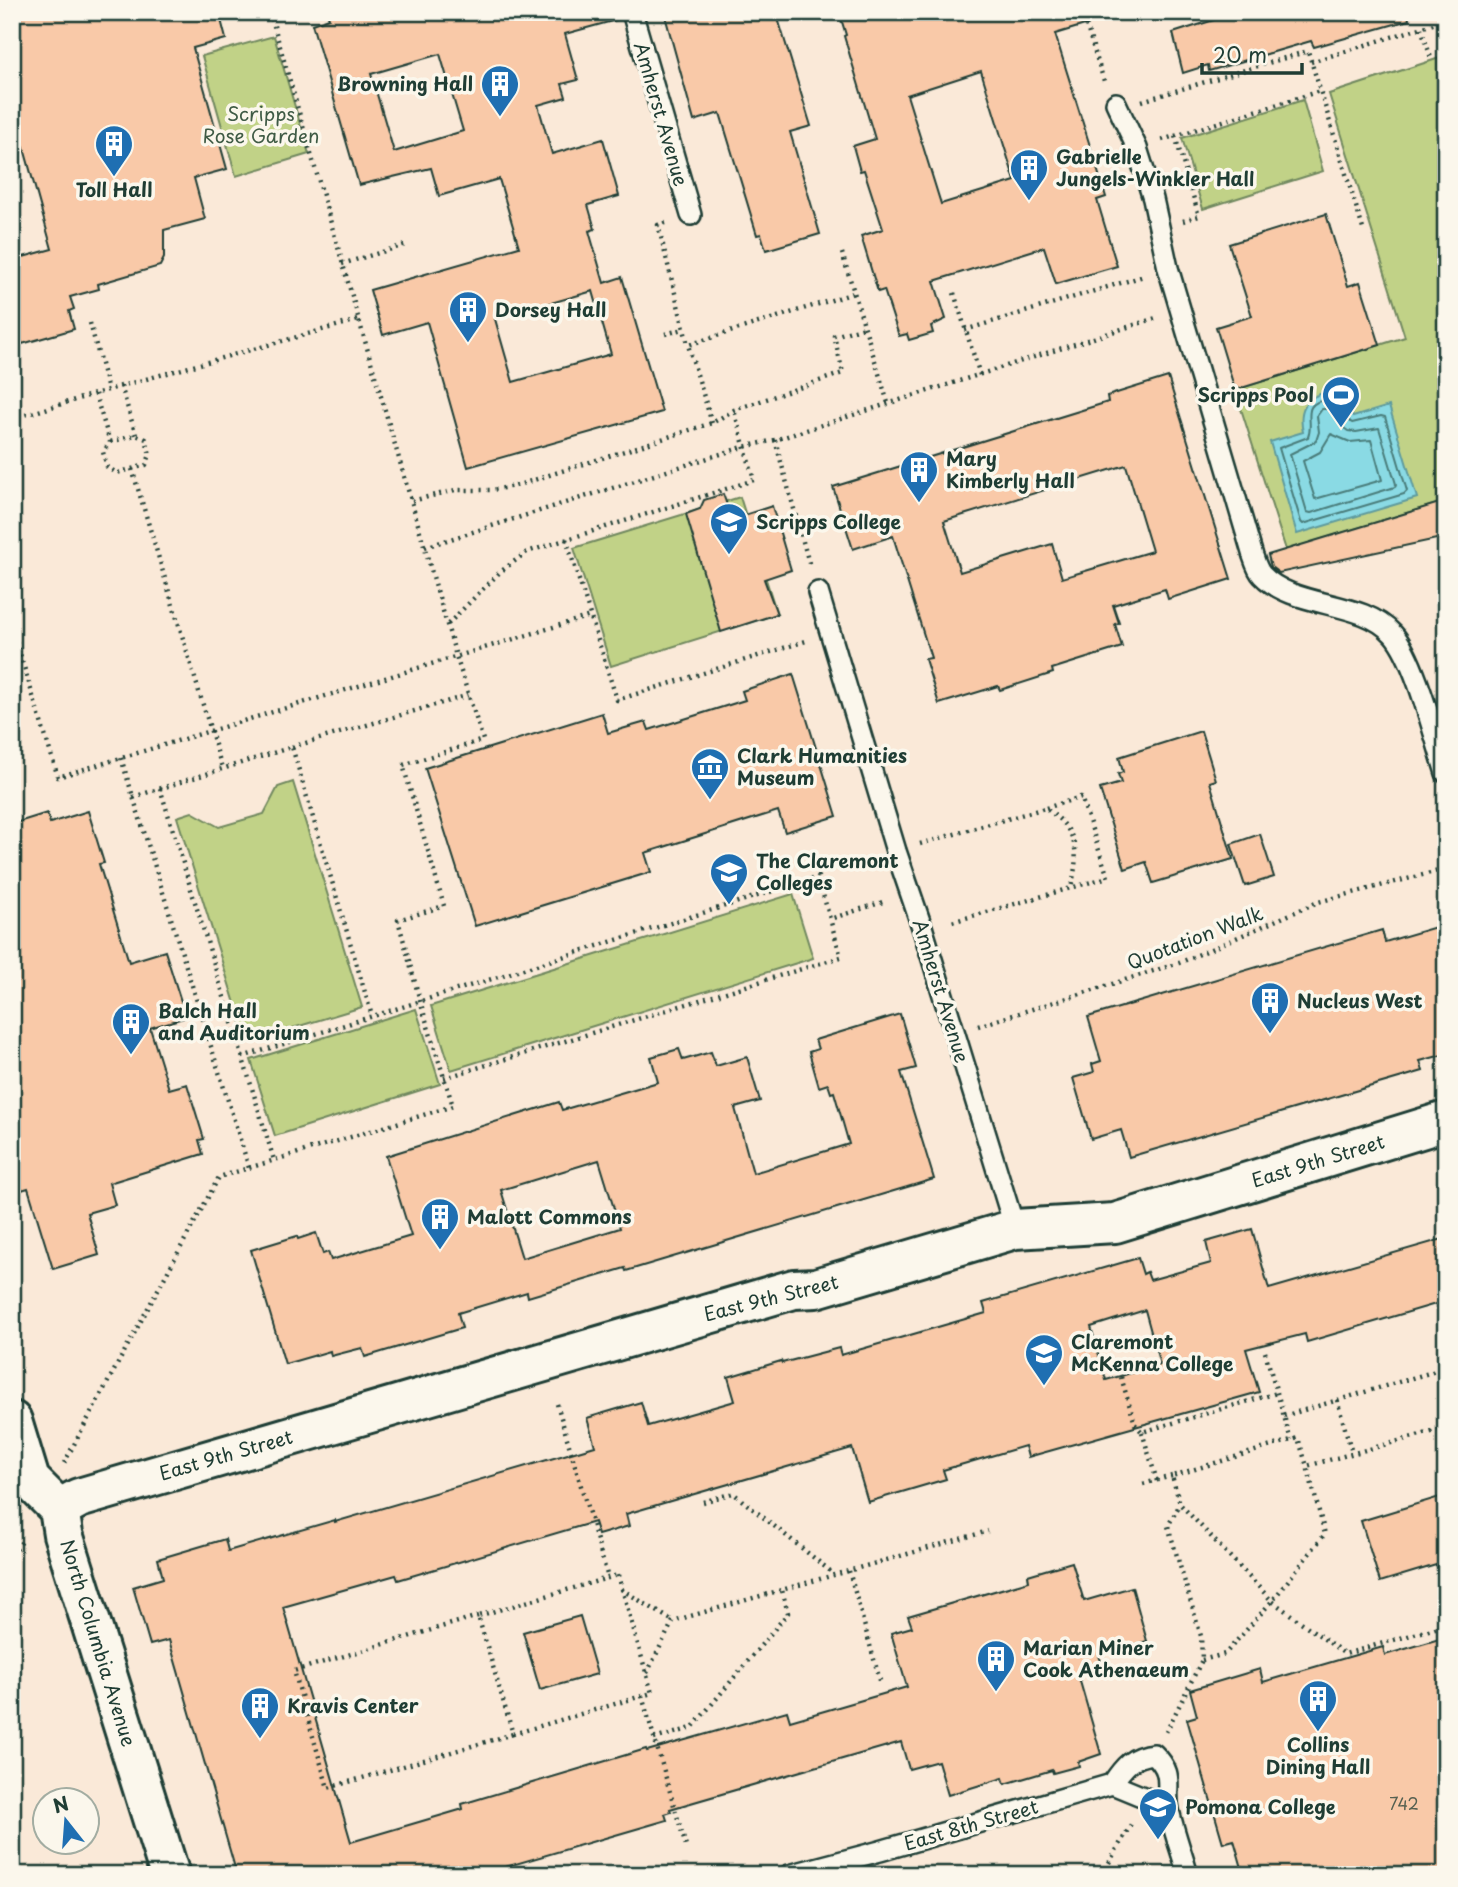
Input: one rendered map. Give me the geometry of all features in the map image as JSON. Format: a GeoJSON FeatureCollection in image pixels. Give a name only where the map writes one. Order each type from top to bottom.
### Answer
{"type":"FeatureCollection","features":[{"type":"Feature","properties":{"kind":"street","name":"East 9th Street"},"geometry":{"type":"LineString","coordinates":[[59,1509],[79,1498],[794,1289],[816,1288],[1015,1228],[1115,1223],[1446,1121]]}},
{"type":"Feature","properties":{"kind":"street"},"geometry":{"type":"LineString","coordinates":[[12,1421],[30,1480],[59,1509]]}},
{"type":"Feature","properties":{"kind":"street","name":"North Columbia Avenue"},"geometry":{"type":"LineString","coordinates":[[59,1509],[63,1534],[170,1875]]}},
{"type":"Feature","properties":{"kind":"lane","name":"Amherst Avenue"},"geometry":{"type":"LineString","coordinates":[[632,12],[691,215]]}},
{"type":"Feature","properties":{"kind":"lane"},"geometry":{"type":"LineString","coordinates":[[1117,106],[1141,160],[1153,199],[1168,268],[1253,556],[1261,575],[1283,590],[1371,618],[1392,633],[1406,654],[1440,732],[1446,773]]}},
{"type":"Feature","properties":{"kind":"lane","name":"Amherst Avenue"},"geometry":{"type":"LineString","coordinates":[[818,592],[896,851],[1015,1228]]}},
{"type":"Feature","properties":{"kind":"lane"},"geometry":{"type":"LineString","coordinates":[[1168,1807],[1112,1784],[1125,1765],[1139,1756],[1154,1754],[1163,1763],[1170,1780],[1168,1807],[1188,1875]]}},
{"type":"Feature","properties":{"kind":"lane","name":"East 8th Street"},"geometry":{"type":"LineString","coordinates":[[789,1875],[1112,1784]]}},
{"type":"Feature","properties":{"kind":"path"},"geometry":{"type":"LineString","coordinates":[[63,1465],[219,1177],[453,1107],[398,920],[444,906],[403,765],[483,740],[456,656],[270,12]]}},
{"type":"Feature","properties":{"kind":"path"},"geometry":{"type":"LineString","coordinates":[[1082,12],[1107,92],[1117,106],[1308,51],[1363,229]]}},
{"type":"Feature","properties":{"kind":"path"},"geometry":{"type":"LineString","coordinates":[[1311,62],[1446,20]]}},
{"type":"Feature","properties":{"kind":"path"},"geometry":{"type":"LineString","coordinates":[[1421,28],[1431,58]]}},
{"type":"Feature","properties":{"kind":"path"},"geometry":{"type":"LineString","coordinates":[[1175,136],[1320,91]]}},
{"type":"Feature","properties":{"kind":"path"},"geometry":{"type":"LineString","coordinates":[[691,215],[658,225],[688,345],[712,423]]}},
{"type":"Feature","properties":{"kind":"path"},"geometry":{"type":"LineString","coordinates":[[342,264],[405,245]]}},
{"type":"Feature","properties":{"kind":"path"},"geometry":{"type":"LineString","coordinates":[[842,253],[888,403]]}},
{"type":"Feature","properties":{"kind":"path"},"geometry":{"type":"LineString","coordinates":[[965,330],[1168,268]]}},
{"type":"Feature","properties":{"kind":"path"},"geometry":{"type":"LineString","coordinates":[[688,345],[854,293]]}},
{"type":"Feature","properties":{"kind":"path"},"geometry":{"type":"LineString","coordinates":[[954,293],[980,375]]}},
{"type":"Feature","properties":{"kind":"path"},"geometry":{"type":"LineString","coordinates":[[425,547],[743,447],[775,440],[1181,310]]}},
{"type":"Feature","properties":{"kind":"path"},"geometry":{"type":"LineString","coordinates":[[12,419],[358,320]]}},
{"type":"Feature","properties":{"kind":"path"},"geometry":{"type":"LineString","coordinates":[[90,323],[108,390]]}},
{"type":"Feature","properties":{"kind":"path"},"geometry":{"type":"LineString","coordinates":[[412,501],[455,490],[492,490],[515,486],[712,423],[734,411],[843,373],[834,336],[864,327]]}},
{"type":"Feature","properties":{"kind":"path"},"geometry":{"type":"LineString","coordinates":[[665,334],[684,328]]}},
{"type":"Feature","properties":{"kind":"path"},"geometry":{"type":"LineString","coordinates":[[121,386],[136,435]]}},
{"type":"Feature","properties":{"kind":"path"},"geometry":{"type":"LineString","coordinates":[[95,394],[110,442]]}},
{"type":"Feature","properties":{"kind":"path"},"geometry":{"type":"LineString","coordinates":[[447,624],[513,560],[527,552],[754,481],[734,411]]}},
{"type":"Feature","properties":{"kind":"path"},"geometry":{"type":"LineString","coordinates":[[136,435],[146,439],[150,454],[146,465],[117,473],[107,467],[103,452],[110,442],[136,435]]}},
{"type":"Feature","properties":{"kind":"path"},"geometry":{"type":"LineString","coordinates":[[775,440],[818,592]]}},
{"type":"Feature","properties":{"kind":"path"},"geometry":{"type":"LineString","coordinates":[[132,469],[222,768]]}},
{"type":"Feature","properties":{"kind":"path"},"geometry":{"type":"LineString","coordinates":[[566,539],[617,700],[831,633]]}},
{"type":"Feature","properties":{"kind":"path"},"geometry":{"type":"LineString","coordinates":[[12,628],[58,777],[590,616]]}},
{"type":"Feature","properties":{"kind":"path"},"geometry":{"type":"LineString","coordinates":[[133,797],[470,695]]}},
{"type":"Feature","properties":{"kind":"path"},"geometry":{"type":"LineString","coordinates":[[292,747],[372,1016]]}},
{"type":"Feature","properties":{"kind":"path"},"geometry":{"type":"LineString","coordinates":[[121,758],[249,1168]]}},
{"type":"Feature","properties":{"kind":"path"},"geometry":{"type":"LineString","coordinates":[[160,788],[274,1160]]}},
{"type":"Feature","properties":{"kind":"path"},"geometry":{"type":"LineString","coordinates":[[896,851],[1081,797],[1104,863],[1108,877],[923,930]]}},
{"type":"Feature","properties":{"kind":"path"},"geometry":{"type":"LineString","coordinates":[[1045,808],[1060,818],[1075,843],[1077,863],[1071,888]]}},
{"type":"Feature","properties":{"kind":"path","name":"Quotation Walk"},"geometry":{"type":"LineString","coordinates":[[954,1033],[1179,963],[1318,902],[1446,869]]}},
{"type":"Feature","properties":{"kind":"path"},"geometry":{"type":"LineString","coordinates":[[242,1057],[818,877],[841,957],[444,1079]]}},
{"type":"Feature","properties":{"kind":"path"},"geometry":{"type":"LineString","coordinates":[[830,919],[911,894]]}},
{"type":"Feature","properties":{"kind":"path"},"geometry":{"type":"LineString","coordinates":[[1265,1352],[1291,1440]]}},
{"type":"Feature","properties":{"kind":"path"},"geometry":{"type":"LineString","coordinates":[[1284,1416],[1446,1368]]}},
{"type":"Feature","properties":{"kind":"path"},"geometry":{"type":"LineString","coordinates":[[1121,1377],[1135,1424],[1142,1432],[1157,1480]]}},
{"type":"Feature","properties":{"kind":"path"},"geometry":{"type":"LineString","coordinates":[[1142,1432],[1277,1393]]}},
{"type":"Feature","properties":{"kind":"path"},"geometry":{"type":"LineString","coordinates":[[1337,1400],[1352,1453]]}},
{"type":"Feature","properties":{"kind":"path"},"geometry":{"type":"LineString","coordinates":[[557,1404],[608,1578]]}},
{"type":"Feature","properties":{"kind":"path"},"geometry":{"type":"LineString","coordinates":[[1307,1466],[1446,1428]]}},
{"type":"Feature","properties":{"kind":"path"},"geometry":{"type":"LineString","coordinates":[[1143,1484],[1298,1438],[1325,1534],[1272,1601],[1224,1654],[1202,1660]]}},
{"type":"Feature","properties":{"kind":"path"},"geometry":{"type":"LineString","coordinates":[[1171,1476],[1180,1504],[1272,1601],[1345,1654],[1446,1625]]}},
{"type":"Feature","properties":{"kind":"path"},"geometry":{"type":"LineString","coordinates":[[703,1502],[733,1493],[835,1575]]}},
{"type":"Feature","properties":{"kind":"path"},"geometry":{"type":"LineString","coordinates":[[1154,1754],[1202,1660],[1201,1636],[1168,1526],[1180,1504]]}},
{"type":"Feature","properties":{"kind":"path"},"geometry":{"type":"LineString","coordinates":[[647,1673],[673,1621],[988,1531]]}},
{"type":"Feature","properties":{"kind":"path"},"geometry":{"type":"LineString","coordinates":[[12,1555],[23,1540]]}},
{"type":"Feature","properties":{"kind":"path"},"geometry":{"type":"LineString","coordinates":[[849,1571],[881,1684]]}},
{"type":"Feature","properties":{"kind":"path"},"geometry":{"type":"LineString","coordinates":[[618,1575],[621,1588],[652,1693],[328,1788],[294,1671],[618,1575]]}},
{"type":"Feature","properties":{"kind":"path"},"geometry":{"type":"LineString","coordinates":[[621,1588],[673,1621]]}},
{"type":"Feature","properties":{"kind":"path"},"geometry":{"type":"LineString","coordinates":[[654,1739],[692,1728],[788,1613],[782,1590]]}},
{"type":"Feature","properties":{"kind":"path"},"geometry":{"type":"LineString","coordinates":[[478,1616],[513,1734]]}},
{"type":"Feature","properties":{"kind":"path"},"geometry":{"type":"LineString","coordinates":[[642,1696],[687,1850]]}},
{"type":"Feature","properties":{"kind":"path"},"geometry":{"type":"LineString","coordinates":[[1102,1875],[1146,1798]]}},
{"type":"Feature","properties":{"kind":"path"},"geometry":{"type":"LineString","coordinates":[[1012,1868],[1014,1875]]}},
{"type":"Feature","properties":{"kind":"shaded area","name":"The Claremont Colleges"},"geometry":{"type":"Polygon","coordinates":[[[12,12],[1446,12],[1446,1875],[12,1875],[12,12]]]}},
{"type":"Feature","properties":{"kind":"green space","name":"Scripps Rose Garden"},"geometry":{"type":"Polygon","coordinates":[[[274,36],[309,154],[236,176],[202,56],[274,36]]]}},
{"type":"Feature","properties":{"kind":"green space"},"geometry":{"type":"Polygon","coordinates":[[[1446,56],[1446,501],[1286,550],[1235,390],[1405,337],[1329,94],[1446,56]]]}},
{"type":"Feature","properties":{"kind":"green space"},"geometry":{"type":"Polygon","coordinates":[[[1303,100],[1323,171],[1203,209],[1182,138],[1303,100]]]}},
{"type":"Feature","properties":{"kind":"green space"},"geometry":{"type":"Polygon","coordinates":[[[740,497],[777,614],[611,666],[574,548],[740,497]]]}},
{"type":"Feature","properties":{"kind":"green space"},"geometry":{"type":"Polygon","coordinates":[[[293,782],[362,1007],[247,1042],[177,817],[192,812],[219,827],[264,814],[278,787],[293,782]]]}},
{"type":"Feature","properties":{"kind":"green space"},"geometry":{"type":"Polygon","coordinates":[[[793,894],[813,958],[451,1070],[431,1006],[793,894]]]}},
{"type":"Feature","properties":{"kind":"green space"},"geometry":{"type":"Polygon","coordinates":[[[416,1009],[440,1084],[275,1136],[251,1060],[416,1009]]]}},
{"type":"Feature","properties":{"kind":"water"},"geometry":{"type":"Polygon","coordinates":[[[1328,392],[1342,398],[1353,417],[1389,406],[1417,498],[1297,534],[1270,442],[1303,432],[1302,417],[1305,405],[1314,397],[1328,392]]]}},
{"type":"Feature","properties":{"kind":"building","name":"Toll Hall"},"geometry":{"type":"Polygon","coordinates":[[[12,12],[219,12],[226,39],[193,48],[227,169],[194,178],[205,219],[164,230],[164,258],[160,266],[98,284],[99,289],[70,297],[74,309],[69,311],[74,329],[22,344],[17,326],[12,327],[12,260],[52,249],[17,123],[12,120],[12,12]]]}},
{"type":"Feature","properties":{"kind":"building"},"geometry":{"type":"Polygon","coordinates":[[[327,12],[615,12],[616,20],[565,34],[578,80],[562,84],[566,97],[538,105],[552,154],[603,139],[619,196],[588,205],[595,229],[589,231],[604,283],[622,277],[662,412],[468,467],[427,322],[383,335],[370,290],[519,247],[499,179],[439,196],[431,168],[359,185],[312,24],[329,18],[327,12]],[[440,54],[371,74],[394,152],[463,131],[440,54]],[[593,291],[495,319],[513,382],[611,354],[593,291]]]}},
{"type":"Feature","properties":{"kind":"building"},"geometry":{"type":"Polygon","coordinates":[[[664,12],[776,12],[811,126],[790,132],[820,234],[766,250],[761,234],[757,235],[720,113],[694,121],[664,12]]]}},
{"type":"Feature","properties":{"kind":"building","name":"Gabrielle Jungels-Winkler Hall"},"geometry":{"type":"Polygon","coordinates":[[[839,12],[1104,12],[1105,19],[1055,34],[1106,197],[1097,200],[1117,266],[1056,284],[1044,247],[934,281],[946,319],[931,326],[933,333],[909,340],[907,334],[899,336],[884,290],[878,292],[861,236],[883,229],[864,170],[860,171],[853,146],[875,139],[844,36],[846,35],[839,12]],[[981,71],[907,95],[941,204],[1015,181],[981,71]]]}},
{"type":"Feature","properties":{"kind":"building"},"geometry":{"type":"Polygon","coordinates":[[[1239,12],[1408,12],[1409,20],[1314,47],[1311,41],[1209,71],[1208,65],[1183,73],[1173,33],[1239,12]]]}},
{"type":"Feature","properties":{"kind":"building"},"geometry":{"type":"Polygon","coordinates":[[[1326,214],[1348,286],[1360,282],[1380,345],[1235,390],[1216,327],[1252,316],[1229,244],[1326,214]]]}},
{"type":"Feature","properties":{"kind":"building"},"geometry":{"type":"Polygon","coordinates":[[[1168,377],[1231,579],[1168,599],[1165,589],[1113,605],[1122,647],[1052,669],[1053,673],[1000,690],[998,686],[939,704],[925,659],[931,658],[893,536],[853,549],[833,487],[1108,402],[1107,396],[1168,377]],[[1126,465],[944,521],[960,572],[1052,544],[1062,578],[1152,551],[1126,465]]]}},
{"type":"Feature","properties":{"kind":"building"},"geometry":{"type":"Polygon","coordinates":[[[723,494],[732,519],[772,506],[791,570],[764,579],[777,614],[721,632],[686,514],[700,509],[704,500],[723,494]]]}},
{"type":"Feature","properties":{"kind":"building"},"geometry":{"type":"Polygon","coordinates":[[[1446,501],[1446,537],[1279,573],[1271,567],[1268,555],[1446,501]]]}},
{"type":"Feature","properties":{"kind":"building","name":"Clark Humanities Museum"},"geometry":{"type":"Polygon","coordinates":[[[793,674],[837,816],[785,832],[778,811],[645,853],[651,872],[475,926],[425,768],[602,713],[608,733],[646,722],[649,730],[745,700],[742,691],[793,674]]]}},
{"type":"Feature","properties":{"kind":"building"},"geometry":{"type":"Polygon","coordinates":[[[1201,731],[1216,780],[1210,782],[1233,859],[1153,883],[1146,862],[1125,869],[1100,789],[1121,783],[1118,774],[1123,772],[1119,757],[1201,731]]]}},
{"type":"Feature","properties":{"kind":"building","name":"Balch Hall and Auditorium"},"geometry":{"type":"Polygon","coordinates":[[[88,811],[104,863],[99,864],[129,962],[165,951],[186,1017],[150,1028],[169,1089],[187,1084],[204,1139],[199,1140],[203,1154],[109,1183],[115,1205],[87,1213],[99,1255],[53,1269],[28,1188],[12,1193],[12,824],[47,813],[50,823],[88,811]]]}},
{"type":"Feature","properties":{"kind":"building"},"geometry":{"type":"Polygon","coordinates":[[[1260,834],[1274,877],[1245,886],[1231,844],[1260,834]]]}},
{"type":"Feature","properties":{"kind":"building","name":"Nucleus West"},"geometry":{"type":"Polygon","coordinates":[[[1446,924],[1446,1054],[1420,1061],[1423,1071],[1129,1157],[1121,1130],[1091,1139],[1073,1078],[1094,1072],[1092,1064],[1101,1061],[1088,1017],[1382,930],[1385,942],[1446,924]]]}},
{"type":"Feature","properties":{"kind":"building"},"geometry":{"type":"Polygon","coordinates":[[[900,1014],[916,1068],[901,1072],[934,1179],[626,1271],[625,1268],[528,1297],[527,1292],[458,1313],[462,1328],[365,1357],[362,1348],[331,1356],[330,1351],[285,1364],[251,1250],[316,1233],[323,1254],[328,1252],[331,1260],[411,1236],[386,1156],[559,1102],[562,1110],[658,1082],[651,1057],[679,1049],[683,1060],[711,1052],[716,1066],[747,1057],[760,1101],[735,1108],[753,1173],[849,1144],[834,1092],[831,1093],[828,1084],[819,1087],[809,1052],[818,1049],[815,1040],[900,1014]],[[599,1160],[501,1190],[522,1258],[620,1228],[599,1160]]]}},
{"type":"Feature","properties":{"kind":"building"},"geometry":{"type":"Polygon","coordinates":[[[1252,1229],[1269,1289],[1446,1238],[1446,1301],[1307,1342],[1305,1334],[1246,1349],[1259,1392],[1028,1457],[1025,1446],[943,1470],[946,1479],[868,1502],[852,1448],[626,1514],[629,1526],[598,1535],[594,1522],[398,1580],[396,1575],[283,1607],[351,1842],[463,1809],[462,1804],[646,1749],[647,1751],[787,1711],[790,1721],[907,1687],[891,1633],[912,1627],[908,1616],[1029,1581],[1028,1575],[1072,1562],[1084,1601],[1132,1587],[1147,1641],[1099,1655],[1102,1665],[1077,1671],[1101,1754],[1078,1762],[1079,1766],[1053,1773],[1052,1770],[1005,1784],[1003,1778],[948,1795],[938,1761],[909,1769],[901,1742],[670,1809],[671,1812],[665,1814],[667,1820],[481,1874],[480,1868],[456,1875],[237,1875],[169,1640],[150,1645],[133,1587],[163,1578],[158,1559],[225,1539],[228,1551],[595,1446],[587,1418],[641,1402],[648,1426],[735,1401],[728,1377],[839,1348],[841,1355],[986,1313],[983,1303],[1138,1258],[1143,1274],[1147,1272],[1150,1280],[1211,1263],[1206,1242],[1252,1229]],[[1145,1310],[1091,1327],[1106,1380],[1160,1365],[1145,1310]]]}},
{"type":"Feature","properties":{"kind":"building"},"geometry":{"type":"Polygon","coordinates":[[[1446,1495],[1446,1562],[1380,1582],[1361,1521],[1446,1495]]]}},
{"type":"Feature","properties":{"kind":"building"},"geometry":{"type":"Polygon","coordinates":[[[580,1616],[597,1674],[540,1690],[523,1632],[580,1616]]]}},
{"type":"Feature","properties":{"kind":"building","name":"Collins Dining Hall"},"geometry":{"type":"Polygon","coordinates":[[[1446,1637],[1446,1875],[1244,1875],[1234,1840],[1223,1843],[1187,1719],[1197,1716],[1190,1690],[1260,1669],[1263,1682],[1383,1647],[1385,1655],[1446,1637]]]}},
{"type":"Feature","properties":{"kind":"place","name":"Browning Hall"},"geometry":{"type":"Point","coordinates":[500,118]}},
{"type":"Feature","properties":{"kind":"place","name":"Toll Hall"},"geometry":{"type":"Point","coordinates":[114,178]}},
{"type":"Feature","properties":{"kind":"place","name":"Gabrielle Jungels-Winkler Hall"},"geometry":{"type":"Point","coordinates":[1029,202]}},
{"type":"Feature","properties":{"kind":"place","name":"Dorsey Hall"},"geometry":{"type":"Point","coordinates":[468,344]}},
{"type":"Feature","properties":{"kind":"place","name":"Scripps Pool"},"geometry":{"type":"Point","coordinates":[1341,429]}},
{"type":"Feature","properties":{"kind":"place","name":"Mary Kimberly Hall"},"geometry":{"type":"Point","coordinates":[919,504]}},
{"type":"Feature","properties":{"kind":"place","name":"Scripps College"},"geometry":{"type":"Point","coordinates":[729,556]}},
{"type":"Feature","properties":{"kind":"place","name":"Clark Humanities Museum"},"geometry":{"type":"Point","coordinates":[710,801]}},
{"type":"Feature","properties":{"kind":"place","name":"The Claremont Colleges"},"geometry":{"type":"Point","coordinates":[729,906]}},
{"type":"Feature","properties":{"kind":"place","name":"Nucleus West"},"geometry":{"type":"Point","coordinates":[1270,1035]}},
{"type":"Feature","properties":{"kind":"place","name":"Balch Hall and Auditorium"},"geometry":{"type":"Point","coordinates":[131,1056]}},
{"type":"Feature","properties":{"kind":"place","name":"Malott Commons"},"geometry":{"type":"Point","coordinates":[440,1251]}},
{"type":"Feature","properties":{"kind":"place","name":"Claremont McKenna College"},"geometry":{"type":"Point","coordinates":[1044,1387]}},
{"type":"Feature","properties":{"kind":"place","name":"Marian Miner Cook Athenaeum"},"geometry":{"type":"Point","coordinates":[996,1693]}},
{"type":"Feature","properties":{"kind":"place","name":"Collins Dining Hall"},"geometry":{"type":"Point","coordinates":[1318,1733]}},
{"type":"Feature","properties":{"kind":"place","name":"Kravis Center"},"geometry":{"type":"Point","coordinates":[260,1740]}},
{"type":"Feature","properties":{"kind":"place","name":"Pomona College"},"geometry":{"type":"Point","coordinates":[1158,1841]}}]}
